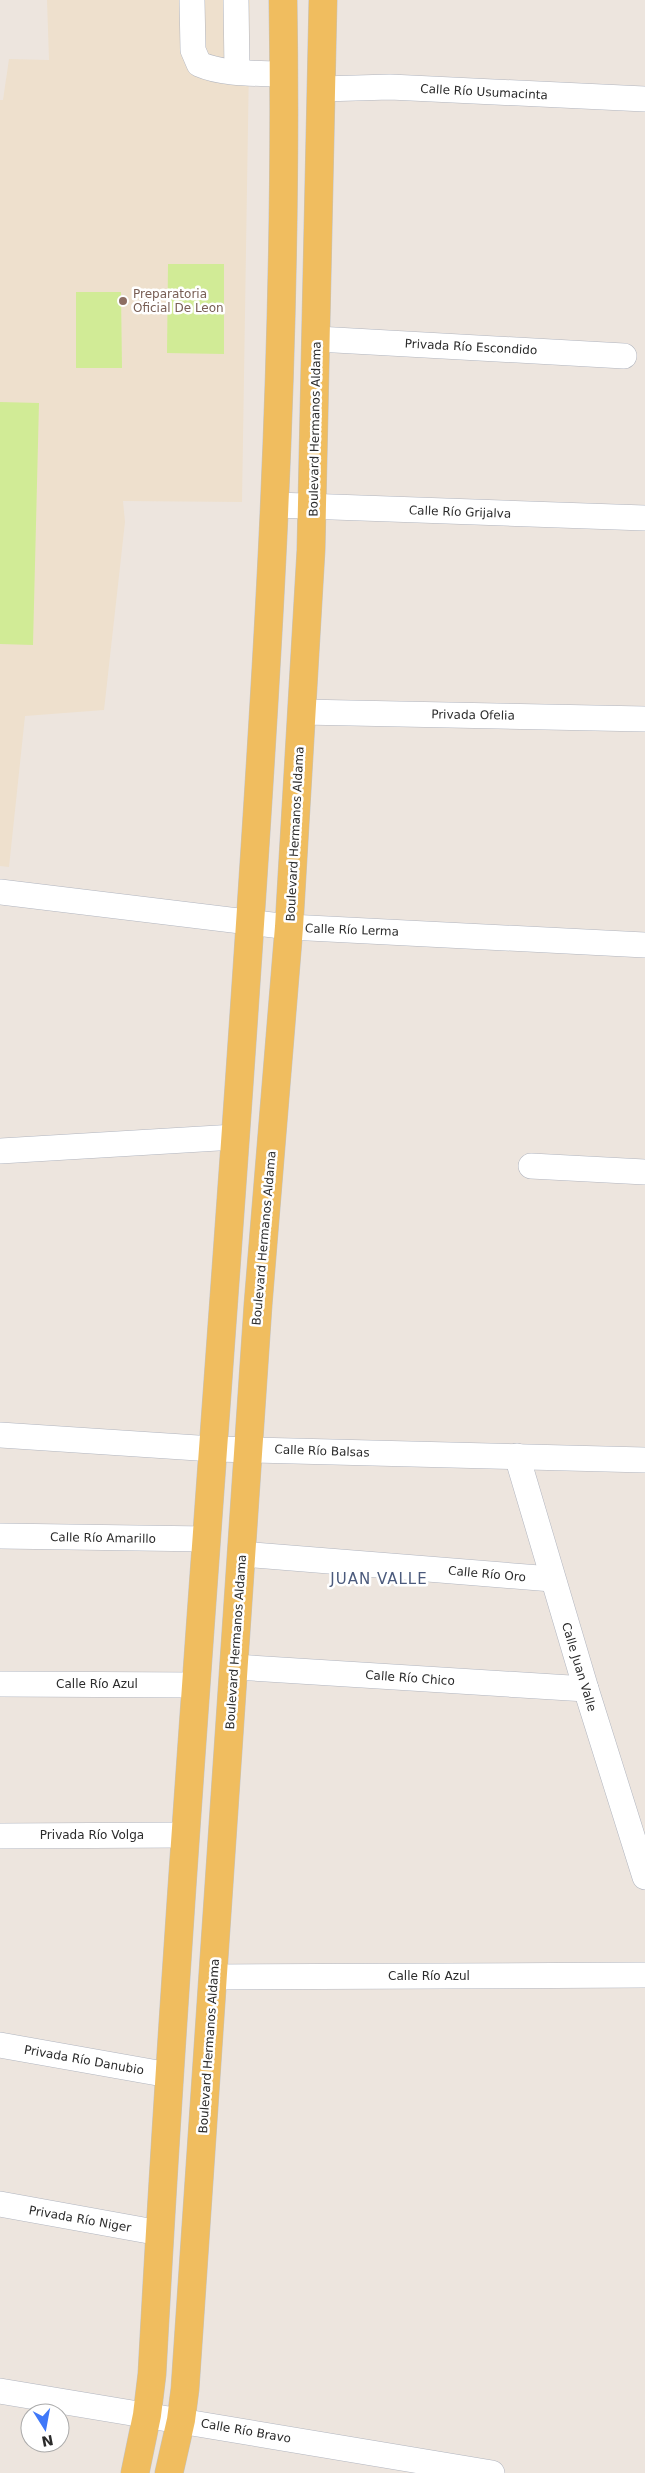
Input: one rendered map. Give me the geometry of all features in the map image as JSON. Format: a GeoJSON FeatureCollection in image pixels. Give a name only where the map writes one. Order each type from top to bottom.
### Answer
{"type":"FeatureCollection","features":[{"type":"Feature","properties":{"kind":"main road"},"geometry":{"type":"LineString","coordinates":[[135,2473],[147,2414],[152,2374],[184,1835],[207,1539],[250,922],[276,505],[284,74],[283,0]]}},
{"type":"Feature","properties":{"kind":"main road","name":"Boulevard Hermanos Aldama"},"geometry":{"type":"LineString","coordinates":[[169,2473],[181,2420],[214,1977],[258,1306],[289,927],[314,507],[323,0]]}},
{"type":"Feature","properties":{"kind":"street"},"geometry":{"type":"LineString","coordinates":[[192,0],[194,58],[199,64],[207,67],[237,71],[284,74]]}},
{"type":"Feature","properties":{"kind":"street"},"geometry":{"type":"LineString","coordinates":[[236,0],[237,71]]}},
{"type":"Feature","properties":{"kind":"street","name":"Calle Río Usumacinta"},"geometry":{"type":"LineString","coordinates":[[322,89],[390,88],[645,99]]}},
{"type":"Feature","properties":{"kind":"street","name":"Privada Río Escondido"},"geometry":{"type":"LineString","coordinates":[[317,339],[624,356]]}},
{"type":"Feature","properties":{"kind":"street","name":"Calle Río Grijalva"},"geometry":{"type":"LineString","coordinates":[[276,505],[645,518]]}},
{"type":"Feature","properties":{"kind":"street","name":"Privada Ofelia"},"geometry":{"type":"LineString","coordinates":[[302,712],[645,719]]}},
{"type":"Feature","properties":{"kind":"street","name":"Calle Río Lerma"},"geometry":{"type":"LineString","coordinates":[[0,892],[289,927],[645,945]]}},
{"type":"Feature","properties":{"kind":"street"},"geometry":{"type":"LineString","coordinates":[[0,1151],[235,1137]]}},
{"type":"Feature","properties":{"kind":"street"},"geometry":{"type":"LineString","coordinates":[[531,1166],[645,1172]]}},
{"type":"Feature","properties":{"kind":"street","name":"Calle Río Balsas"},"geometry":{"type":"LineString","coordinates":[[0,1435],[213,1449],[645,1460]]}},
{"type":"Feature","properties":{"kind":"street","name":"Calle Juan Valle"},"geometry":{"type":"LineString","coordinates":[[517,1456],[552,1579],[645,1877]]}},
{"type":"Feature","properties":{"kind":"street","name":"Calle Río Amarillo"},"geometry":{"type":"LineString","coordinates":[[0,1536],[207,1539]]}},
{"type":"Feature","properties":{"kind":"street","name":"Calle Río Oro"},"geometry":{"type":"LineString","coordinates":[[242,1554],[552,1579]]}},
{"type":"Feature","properties":{"kind":"street","name":"Calle Río Chico"},"geometry":{"type":"LineString","coordinates":[[234,1668],[586,1690]]}},
{"type":"Feature","properties":{"kind":"street","name":"Calle Río Azul"},"geometry":{"type":"LineString","coordinates":[[0,1684],[195,1685]]}},
{"type":"Feature","properties":{"kind":"street","name":"Privada Río Volga"},"geometry":{"type":"LineString","coordinates":[[0,1836],[184,1835]]}},
{"type":"Feature","properties":{"kind":"street","name":"Calle Río Azul"},"geometry":{"type":"LineString","coordinates":[[214,1977],[645,1975]]}},
{"type":"Feature","properties":{"kind":"street","name":"Privada Río Danubio"},"geometry":{"type":"LineString","coordinates":[[0,2045],[169,2075]]}},
{"type":"Feature","properties":{"kind":"street","name":"Privada Río Niger"},"geometry":{"type":"LineString","coordinates":[[0,2204],[160,2233]]}},
{"type":"Feature","properties":{"kind":"street","name":"Calle Río Bravo"},"geometry":{"type":"LineString","coordinates":[[0,2391],[181,2420],[428,2468],[492,2473]]}},
{"type":"Feature","properties":{"kind":"shaded area","name":"Preparatoria Oficial De Leon"},"geometry":{"type":"Polygon","coordinates":[[[47,0],[250,0],[242,502],[123,501],[125,522],[104,710],[25,716],[9,867],[0,866],[0,100],[3,100],[9,59],[49,60],[47,0]]]}},
{"type":"Feature","properties":{"kind":"green space"},"geometry":{"type":"Polygon","coordinates":[[[168,264],[224,264],[224,354],[167,353],[168,264]]]}},
{"type":"Feature","properties":{"kind":"green space"},"geometry":{"type":"Polygon","coordinates":[[[76,292],[121,292],[122,368],[76,368],[76,292]]]}},
{"type":"Feature","properties":{"kind":"green space"},"geometry":{"type":"Polygon","coordinates":[[[0,402],[39,403],[33,645],[0,644],[0,402]]]}},
{"type":"Feature","properties":{"kind":"place","name":"Preparatoria Oficial De Leon"},"geometry":{"type":"Point","coordinates":[123,301]}},
{"type":"Feature","properties":{"kind":"district","name":"JUAN VALLE"},"geometry":{"type":"Point","coordinates":[379,1579]}}]}
